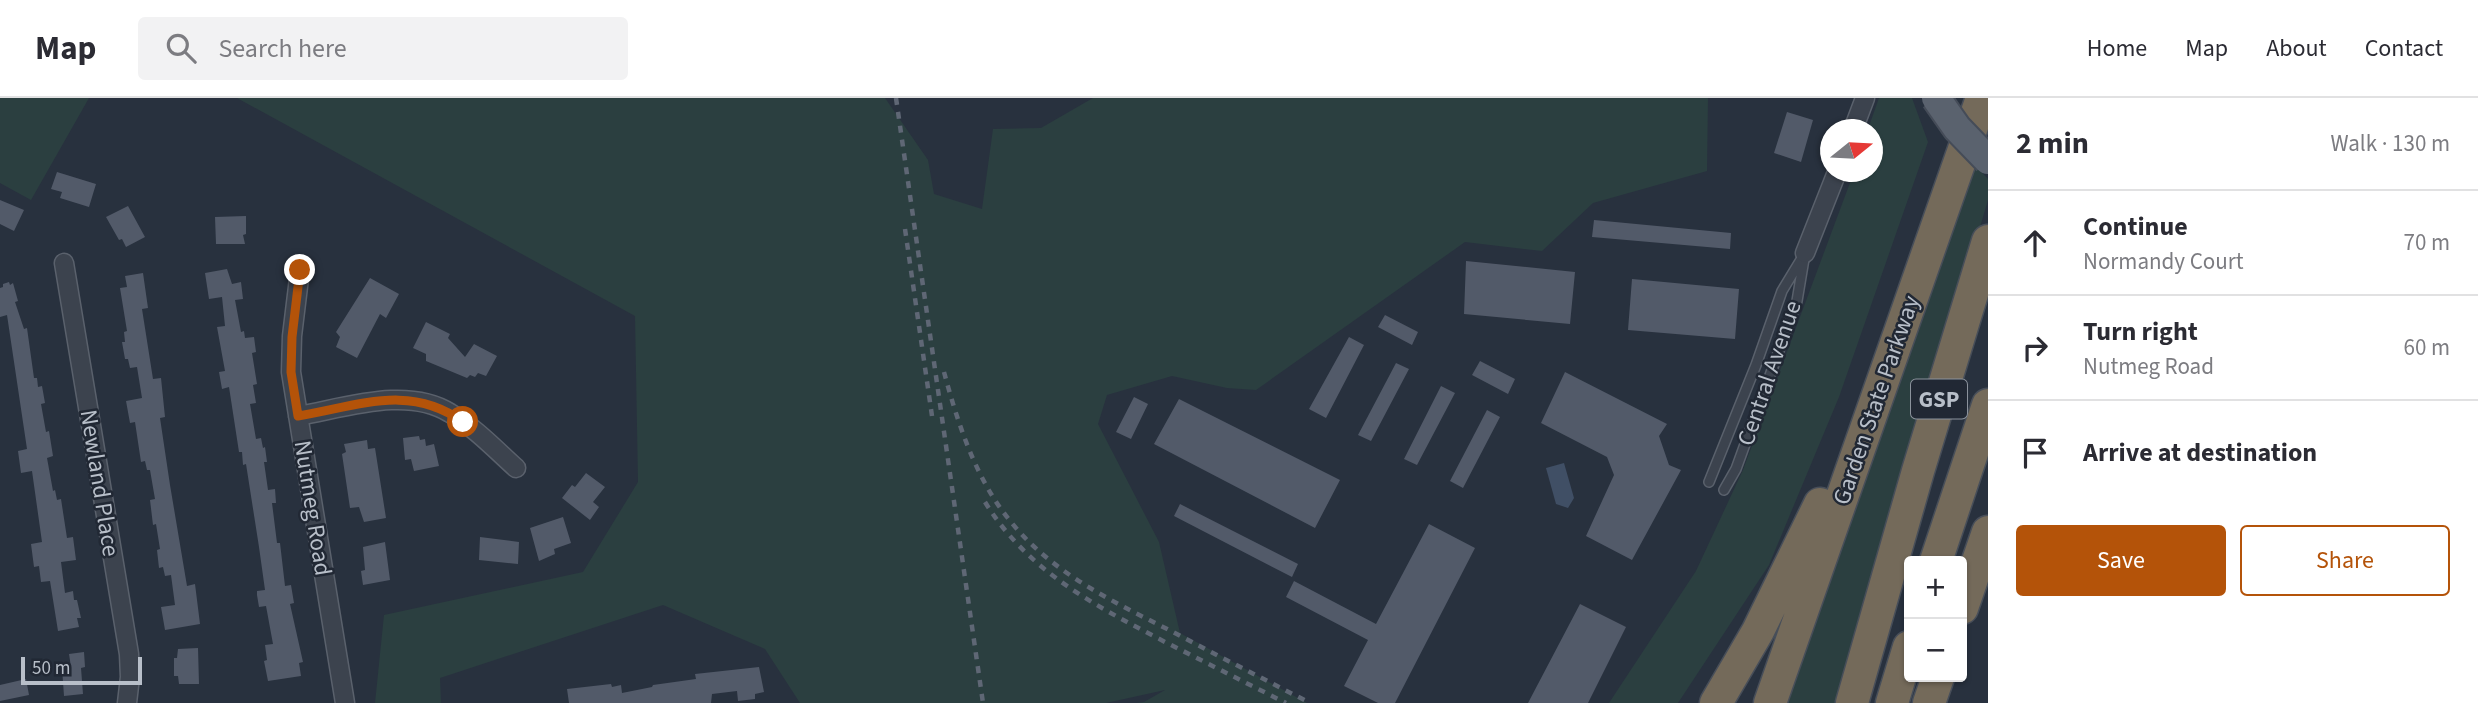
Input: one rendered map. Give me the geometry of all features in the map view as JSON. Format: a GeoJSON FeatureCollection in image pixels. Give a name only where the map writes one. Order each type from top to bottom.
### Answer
{"type":"FeatureCollection","features":[{"type":"Feature","properties":{"kind":"highway","name":"Garden State Parkway"},"geometry":{"type":"LineString","coordinates":[[1770,703],[1982,98]]}},
{"type":"Feature","properties":{"kind":"highway","name":"GSP"},"geometry":{"type":"LineString","coordinates":[[1852,703],[1918,471],[1988,242]]}},
{"type":"Feature","properties":{"kind":"highway"},"geometry":{"type":"LineString","coordinates":[[1716,703],[1774,600],[1829,482],[1876,401]]}},
{"type":"Feature","properties":{"kind":"highway","name":"GSP"},"geometry":{"type":"LineString","coordinates":[[1938,556],[1988,405]]}},
{"type":"Feature","properties":{"kind":"highway"},"geometry":{"type":"LineString","coordinates":[[1967,594],[1988,533]]}},
{"type":"Feature","properties":{"kind":"highway"},"geometry":{"type":"LineString","coordinates":[[1892,703],[1904,663]]}},
{"type":"Feature","properties":{"kind":"highway"},"geometry":{"type":"LineString","coordinates":[[1929,703],[1936,682]]}},
{"type":"Feature","properties":{"kind":"main road"},"geometry":{"type":"LineString","coordinates":[[1936,98],[1957,128],[1988,160]]}},
{"type":"Feature","properties":{"kind":"street"},"geometry":{"type":"LineString","coordinates":[[1857,119],[1865,98]]}},
{"type":"Feature","properties":{"kind":"street","name":"Central Avenue"},"geometry":{"type":"LineString","coordinates":[[1805,253],[1833,182]]}},
{"type":"Feature","properties":{"kind":"street","name":"Newland Place"},"geometry":{"type":"LineString","coordinates":[[64,263],[129,654],[127,703]]}},
{"type":"Feature","properties":{"kind":"street","name":"Nutmeg Road"},"geometry":{"type":"LineString","coordinates":[[300,270],[291,372],[345,703]]}},
{"type":"Feature","properties":{"kind":"street"},"geometry":{"type":"LineString","coordinates":[[298,416],[390,399],[427,402],[451,413],[516,468]]}},
{"type":"Feature","properties":{"kind":"lane","name":"Central Avenue"},"geometry":{"type":"LineString","coordinates":[[1709,482],[1782,291],[1805,253]]}},
{"type":"Feature","properties":{"kind":"lane","name":"Central Avenue"},"geometry":{"type":"LineString","coordinates":[[1724,490],[1736,469],[1797,301],[1805,253]]}},
{"type":"Feature","properties":{"kind":"lane"},"geometry":{"type":"LineString","coordinates":[[1752,374],[1769,376]]}},
{"type":"Feature","properties":{"kind":"green space"},"geometry":{"type":"Polygon","coordinates":[[[0,98],[89,98],[31,200],[0,183],[0,98]]]}},
{"type":"Feature","properties":{"kind":"green space"},"geometry":{"type":"Polygon","coordinates":[[[237,98],[885,98],[928,160],[934,194],[982,209],[993,129],[1041,128],[1093,98],[1708,98],[1707,171],[1593,203],[1542,251],[1465,242],[1256,390],[1227,388],[1172,376],[1107,395],[1098,424],[1159,542],[1180,633],[1307,703],[1136,703],[1144,702],[1165,690],[1106,703],[800,703],[765,649],[663,605],[440,678],[441,703],[375,703],[384,615],[583,572],[638,482],[635,316],[237,98]]]}},
{"type":"Feature","properties":{"kind":"green space"},"geometry":{"type":"Polygon","coordinates":[[[1879,98],[1912,98],[1928,142],[1839,397],[1769,565],[1678,703],[1609,703],[1696,571],[1743,470],[1850,182],[1883,182],[1883,119],[1872,119],[1879,98]]]}},
{"type":"Feature","properties":{"kind":"green space"},"geometry":{"type":"Polygon","coordinates":[[[1970,160],[1988,179],[1988,200],[1839,703],[1785,703],[1970,160]]]}},
{"type":"Feature","properties":{"kind":"water"},"geometry":{"type":"Polygon","coordinates":[[[1564,463],[1574,498],[1568,508],[1556,504],[1546,468],[1564,463]]]}},
{"type":"Feature","properties":{"kind":"building"},"geometry":{"type":"Polygon","coordinates":[[[1787,112],[1813,120],[1801,162],[1774,153],[1787,112]]]}},
{"type":"Feature","properties":{"kind":"building"},"geometry":{"type":"Polygon","coordinates":[[[57,172],[96,184],[89,207],[60,198],[62,192],[51,189],[57,172]]]}},
{"type":"Feature","properties":{"kind":"building"},"geometry":{"type":"Polygon","coordinates":[[[0,200],[24,210],[14,231],[0,224],[0,200]]]}},
{"type":"Feature","properties":{"kind":"building"},"geometry":{"type":"Polygon","coordinates":[[[128,206],[145,237],[126,247],[106,217],[128,206]]]}},
{"type":"Feature","properties":{"kind":"building"},"geometry":{"type":"Polygon","coordinates":[[[246,216],[246,234],[243,235],[245,244],[216,244],[215,217],[246,216]]]}},
{"type":"Feature","properties":{"kind":"building"},"geometry":{"type":"Polygon","coordinates":[[[1594,220],[1731,233],[1730,249],[1592,237],[1594,220]]]}},
{"type":"Feature","properties":{"kind":"building"},"geometry":{"type":"Polygon","coordinates":[[[1466,261],[1575,272],[1570,324],[1464,314],[1466,261]]]}},
{"type":"Feature","properties":{"kind":"building"},"geometry":{"type":"Polygon","coordinates":[[[227,269],[232,284],[241,282],[243,299],[235,300],[241,332],[244,331],[245,338],[254,337],[256,352],[252,353],[257,384],[253,385],[256,403],[250,404],[256,439],[261,438],[263,448],[265,447],[268,490],[275,489],[276,503],[272,503],[277,543],[280,543],[285,586],[291,585],[294,603],[290,604],[303,662],[299,663],[301,676],[268,681],[264,661],[267,660],[265,645],[273,644],[266,606],[259,607],[257,595],[257,591],[265,590],[246,464],[243,465],[242,452],[239,452],[229,387],[222,389],[219,372],[225,371],[217,327],[225,326],[222,297],[209,299],[205,273],[227,269]]]}},
{"type":"Feature","properties":{"kind":"building"},"geometry":{"type":"Polygon","coordinates":[[[143,273],[148,308],[142,309],[153,379],[161,378],[165,417],[160,418],[170,485],[187,586],[195,584],[200,624],[165,630],[161,607],[175,605],[171,575],[165,576],[163,567],[159,568],[157,550],[160,549],[150,500],[155,499],[150,470],[147,470],[145,461],[141,462],[135,422],[130,423],[126,401],[142,398],[137,367],[130,368],[128,359],[125,359],[122,342],[125,342],[124,332],[127,331],[120,288],[127,287],[125,276],[143,273]]]}},
{"type":"Feature","properties":{"kind":"building"},"geometry":{"type":"Polygon","coordinates":[[[370,278],[399,294],[386,318],[380,314],[357,358],[336,347],[340,337],[336,332],[370,278]]]}},
{"type":"Feature","properties":{"kind":"building"},"geometry":{"type":"Polygon","coordinates":[[[1632,279],[1739,289],[1735,339],[1628,330],[1632,279]]]}},
{"type":"Feature","properties":{"kind":"building"},"geometry":{"type":"Polygon","coordinates":[[[9,282],[10,285],[13,283],[18,301],[15,302],[24,329],[27,328],[34,378],[37,378],[38,387],[42,386],[45,403],[41,404],[53,456],[47,458],[53,491],[55,490],[57,500],[61,499],[67,538],[73,537],[76,560],[61,562],[65,593],[73,591],[81,618],[77,618],[79,627],[58,631],[50,581],[41,582],[39,566],[34,567],[31,544],[42,542],[32,471],[21,473],[18,451],[27,449],[7,315],[0,317],[0,288],[9,282]]]}},
{"type":"Feature","properties":{"kind":"building"},"geometry":{"type":"Polygon","coordinates":[[[1385,315],[1418,332],[1412,345],[1378,327],[1385,315]]]}},
{"type":"Feature","properties":{"kind":"building"},"geometry":{"type":"Polygon","coordinates":[[[426,322],[450,334],[448,338],[465,357],[474,344],[497,356],[486,376],[478,373],[475,377],[470,375],[467,378],[426,361],[426,354],[413,348],[426,322]]]}},
{"type":"Feature","properties":{"kind":"building"},"geometry":{"type":"Polygon","coordinates":[[[1349,337],[1364,345],[1326,418],[1309,409],[1349,337]]]}},
{"type":"Feature","properties":{"kind":"building"},"geometry":{"type":"Polygon","coordinates":[[[1480,361],[1515,379],[1508,394],[1472,375],[1480,361]]]}},
{"type":"Feature","properties":{"kind":"building"},"geometry":{"type":"Polygon","coordinates":[[[1396,363],[1409,369],[1371,441],[1358,435],[1396,363]]]}},
{"type":"Feature","properties":{"kind":"building"},"geometry":{"type":"Polygon","coordinates":[[[1565,372],[1667,424],[1659,436],[1669,465],[1681,470],[1632,560],[1586,536],[1614,475],[1607,457],[1541,423],[1565,372]]]}},
{"type":"Feature","properties":{"kind":"building"},"geometry":{"type":"Polygon","coordinates":[[[1441,386],[1455,393],[1417,465],[1404,459],[1441,386]]]}},
{"type":"Feature","properties":{"kind":"building"},"geometry":{"type":"Polygon","coordinates":[[[1134,397],[1148,404],[1131,439],[1116,432],[1134,397]]]}},
{"type":"Feature","properties":{"kind":"building"},"geometry":{"type":"Polygon","coordinates":[[[1179,399],[1340,480],[1315,528],[1154,444],[1179,399]]]}},
{"type":"Feature","properties":{"kind":"building"},"geometry":{"type":"Polygon","coordinates":[[[1487,410],[1500,417],[1463,488],[1450,481],[1487,410]]]}},
{"type":"Feature","properties":{"kind":"building"},"geometry":{"type":"Polygon","coordinates":[[[419,436],[420,440],[425,439],[426,446],[434,444],[439,466],[414,471],[411,459],[405,460],[403,438],[419,436]]]}},
{"type":"Feature","properties":{"kind":"building"},"geometry":{"type":"Polygon","coordinates":[[[367,440],[368,449],[375,448],[386,518],[364,522],[359,507],[350,508],[342,454],[346,452],[344,444],[367,440]]]}},
{"type":"Feature","properties":{"kind":"building"},"geometry":{"type":"Polygon","coordinates":[[[586,473],[605,487],[593,502],[599,507],[590,520],[562,498],[586,473]]]}},
{"type":"Feature","properties":{"kind":"building"},"geometry":{"type":"Polygon","coordinates":[[[1180,504],[1298,564],[1292,577],[1174,516],[1180,504]]]}},
{"type":"Feature","properties":{"kind":"building"},"geometry":{"type":"Polygon","coordinates":[[[563,517],[571,543],[554,549],[555,554],[539,561],[530,528],[563,517]]]}},
{"type":"Feature","properties":{"kind":"building"},"geometry":{"type":"Polygon","coordinates":[[[1429,524],[1475,548],[1395,703],[1378,703],[1344,686],[1368,640],[1286,597],[1294,581],[1376,624],[1429,524]]]}},
{"type":"Feature","properties":{"kind":"building"},"geometry":{"type":"Polygon","coordinates":[[[480,537],[519,542],[518,564],[479,560],[480,537]]]}},
{"type":"Feature","properties":{"kind":"building"},"geometry":{"type":"Polygon","coordinates":[[[385,542],[390,580],[363,585],[363,547],[385,542]]]}},
{"type":"Feature","properties":{"kind":"building"},"geometry":{"type":"Polygon","coordinates":[[[1580,604],[1626,627],[1588,703],[1528,703],[1580,604]]]}},
{"type":"Feature","properties":{"kind":"building"},"geometry":{"type":"Polygon","coordinates":[[[198,648],[199,684],[179,684],[178,676],[174,676],[174,658],[177,658],[178,649],[198,648]]]}},
{"type":"Feature","properties":{"kind":"building"},"geometry":{"type":"Polygon","coordinates":[[[84,652],[85,667],[81,668],[83,694],[64,696],[62,668],[71,667],[69,654],[84,652]]]}},
{"type":"Feature","properties":{"kind":"building"},"geometry":{"type":"Polygon","coordinates":[[[759,667],[764,692],[755,694],[755,699],[738,701],[737,691],[712,694],[711,703],[569,703],[567,689],[611,684],[612,687],[621,685],[622,693],[696,679],[695,674],[759,667]]]}},
{"type":"Feature","properties":{"kind":"building"},"geometry":{"type":"Polygon","coordinates":[[[26,679],[29,695],[0,701],[0,685],[26,679]]]}},
{"type":"Feature","properties":{"kind":"railway"},"geometry":{"type":"LineString","coordinates":[[896,98],[983,703]]}},
{"type":"Feature","properties":{"kind":"railway"},"geometry":{"type":"LineString","coordinates":[[905,229],[932,416]]}},
{"type":"Feature","properties":{"kind":"railway"},"geometry":{"type":"LineString","coordinates":[[944,372],[955,411],[978,470],[1011,522],[1046,557],[1107,598],[1310,703]]}},
{"type":"Feature","properties":{"kind":"railway"},"geometry":{"type":"LineString","coordinates":[[985,502],[1002,527],[1022,548],[1066,585],[1141,629],[1286,703]]}},
{"type":"Feature","properties":{"kind":"route"},"geometry":{"type":"LineString","coordinates":[[300,270],[291,372],[298,416],[390,399],[405,399],[427,402],[463,422]]}}]}
